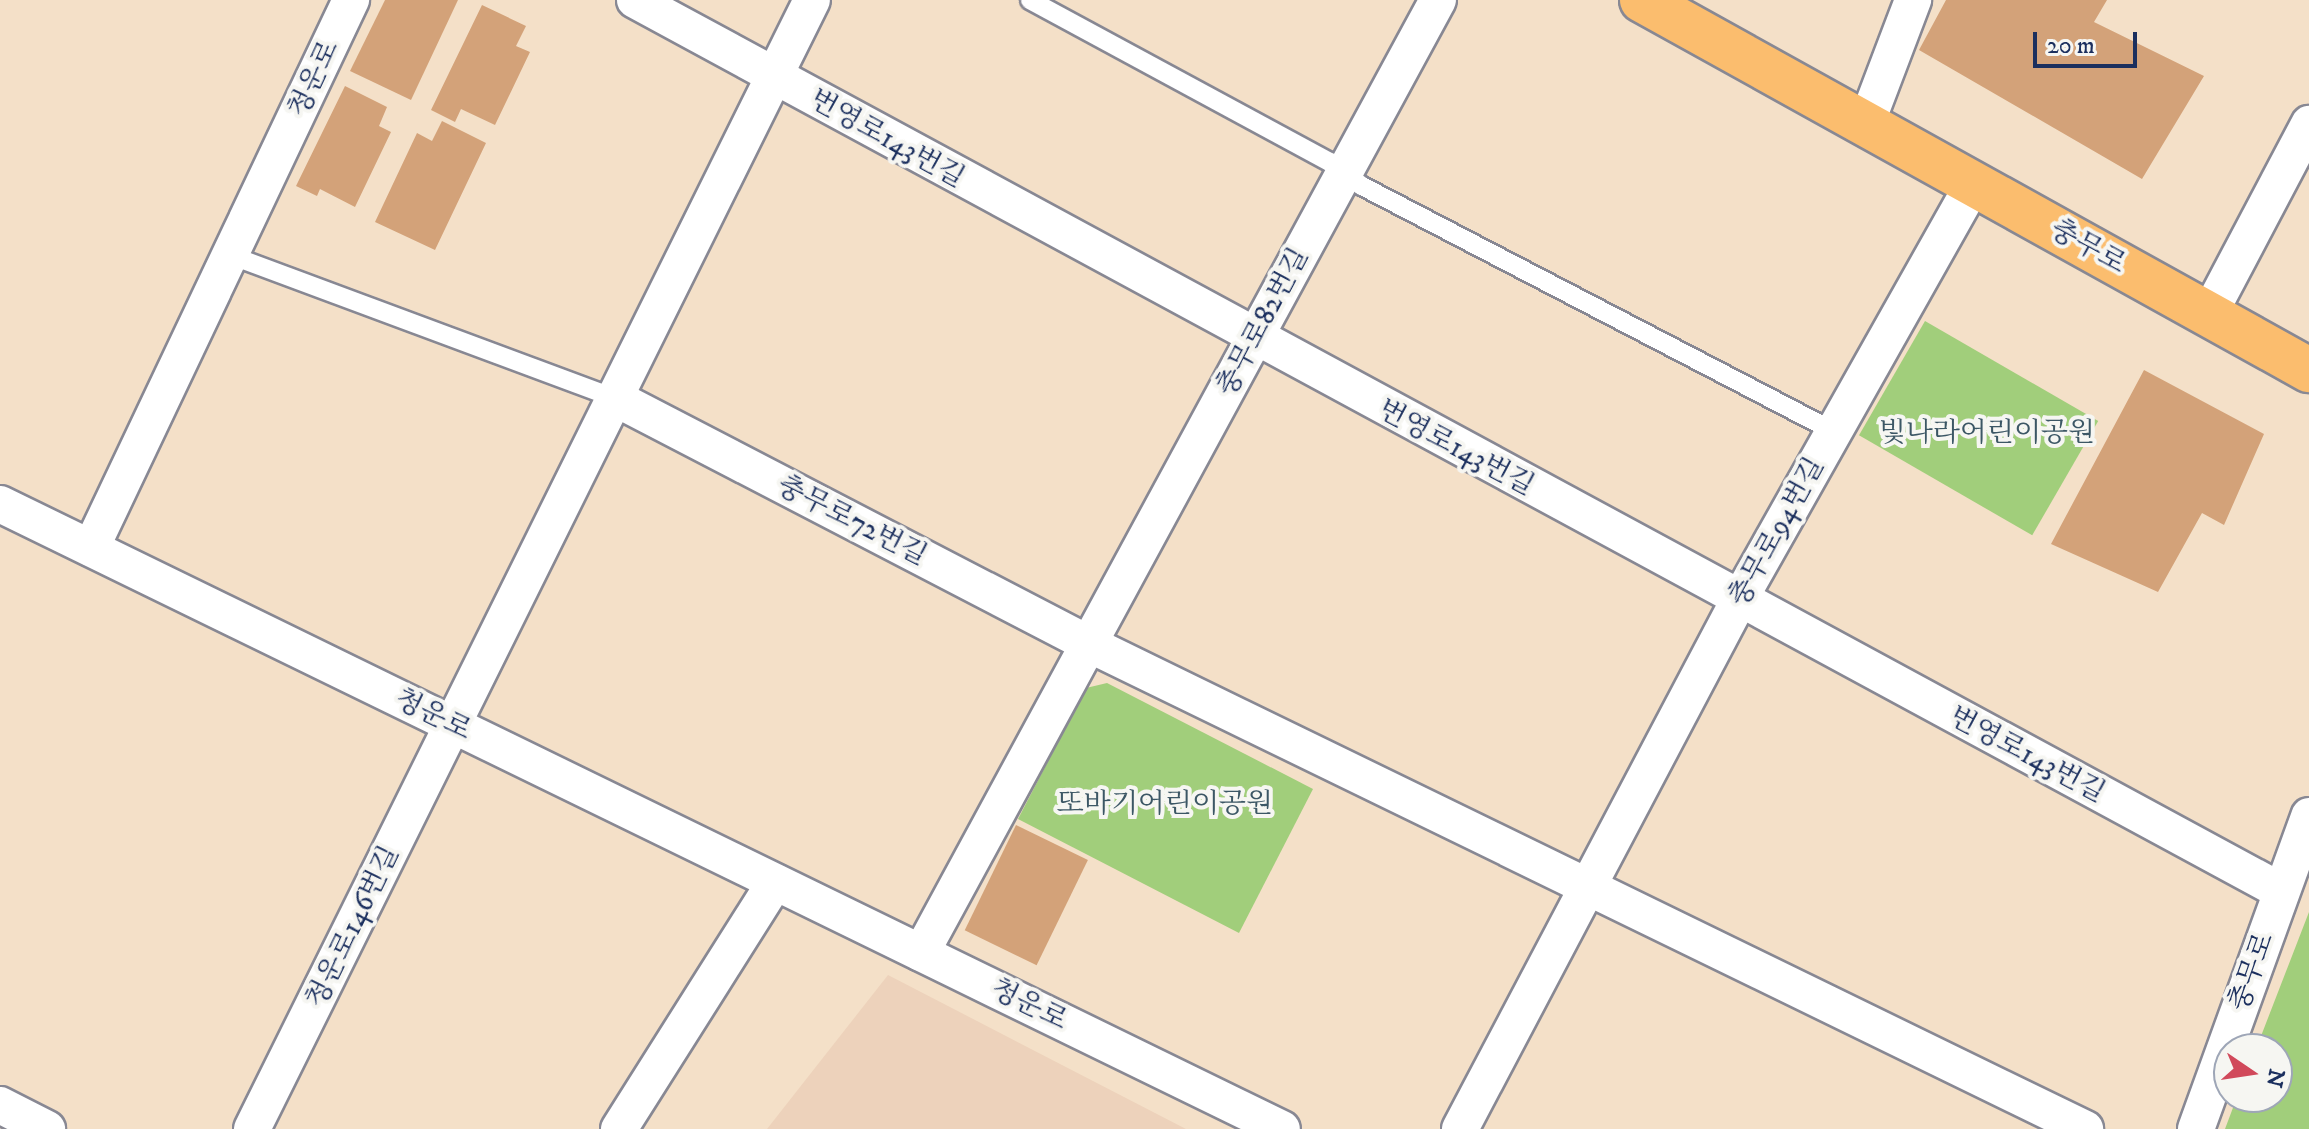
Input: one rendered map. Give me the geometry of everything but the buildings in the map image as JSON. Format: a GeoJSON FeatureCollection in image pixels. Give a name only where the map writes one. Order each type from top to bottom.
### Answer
{"type":"FeatureCollection","features":[{"type":"Feature","properties":{"kind":"main road","name":"충무로"},"geometry":{"type":"LineString","coordinates":[[1642,0],[2309,370]]}},
{"type":"Feature","properties":{"kind":"street","name":"청운로"},"geometry":{"type":"LineString","coordinates":[[91,548],[351,0]]}},
{"type":"Feature","properties":{"kind":"street","name":"번영로143번길"},"geometry":{"type":"LineString","coordinates":[[635,0],[1253,339],[2281,891]]}},
{"type":"Feature","properties":{"kind":"street"},"geometry":{"type":"LineString","coordinates":[[453,725],[812,0]]}},
{"type":"Feature","properties":{"kind":"street","name":"충무로82번길"},"geometry":{"type":"LineString","coordinates":[[921,953],[1438,0]]}},
{"type":"Feature","properties":{"kind":"street"},"geometry":{"type":"LineString","coordinates":[[1866,124],[1913,0]]}},
{"type":"Feature","properties":{"kind":"street"},"geometry":{"type":"LineString","coordinates":[[2209,314],[2309,124]]}},
{"type":"Feature","properties":{"kind":"street","name":"충무로94번길"},"geometry":{"type":"LineString","coordinates":[[1460,1129],[1739,600],[1973,184]]}},
{"type":"Feature","properties":{"kind":"street","name":"충무로72번길"},"geometry":{"type":"LineString","coordinates":[[615,398],[1089,644]]}},
{"type":"Feature","properties":{"kind":"street","name":"청운로"},"geometry":{"type":"LineString","coordinates":[[0,504],[1282,1129]]}},
{"type":"Feature","properties":{"kind":"street"},"geometry":{"type":"LineString","coordinates":[[1089,644],[2085,1129]]}},
{"type":"Feature","properties":{"kind":"street","name":"청운로146번길"},"geometry":{"type":"LineString","coordinates":[[252,1129],[453,725]]}},
{"type":"Feature","properties":{"kind":"street","name":"충무로"},"geometry":{"type":"LineString","coordinates":[[2196,1129],[2309,816]]}},
{"type":"Feature","properties":{"kind":"street"},"geometry":{"type":"LineString","coordinates":[[619,1129],[775,882]]}},
{"type":"Feature","properties":{"kind":"street"},"geometry":{"type":"LineString","coordinates":[[0,1105],[47,1129]]}},
{"type":"Feature","properties":{"kind":"lane"},"geometry":{"type":"LineString","coordinates":[[1030,0],[1344,173],[1833,431]]}},
{"type":"Feature","properties":{"kind":"lane"},"geometry":{"type":"LineString","coordinates":[[230,255],[615,398]]}},
{"type":"Feature","properties":{"kind":"shaded area"},"geometry":{"type":"Polygon","coordinates":[[[888,975],[1186,1129],[767,1129],[888,975]]]}},
{"type":"Feature","properties":{"kind":"green space","name":"빛나라어린이공원"},"geometry":{"type":"Polygon","coordinates":[[[1925,321],[2098,421],[2032,535],[1859,435],[1925,321]]]}},
{"type":"Feature","properties":{"kind":"green space","name":"또바기어린이공원"},"geometry":{"type":"Polygon","coordinates":[[[1107,683],[1313,789],[1239,933],[1018,819],[1086,688],[1107,683]]]}},
{"type":"Feature","properties":{"kind":"green space"},"geometry":{"type":"Polygon","coordinates":[[[2309,912],[2309,1129],[2225,1129],[2231,1113],[2293,1113],[2293,1033],[2262,1033],[2309,912]]]}}]}
